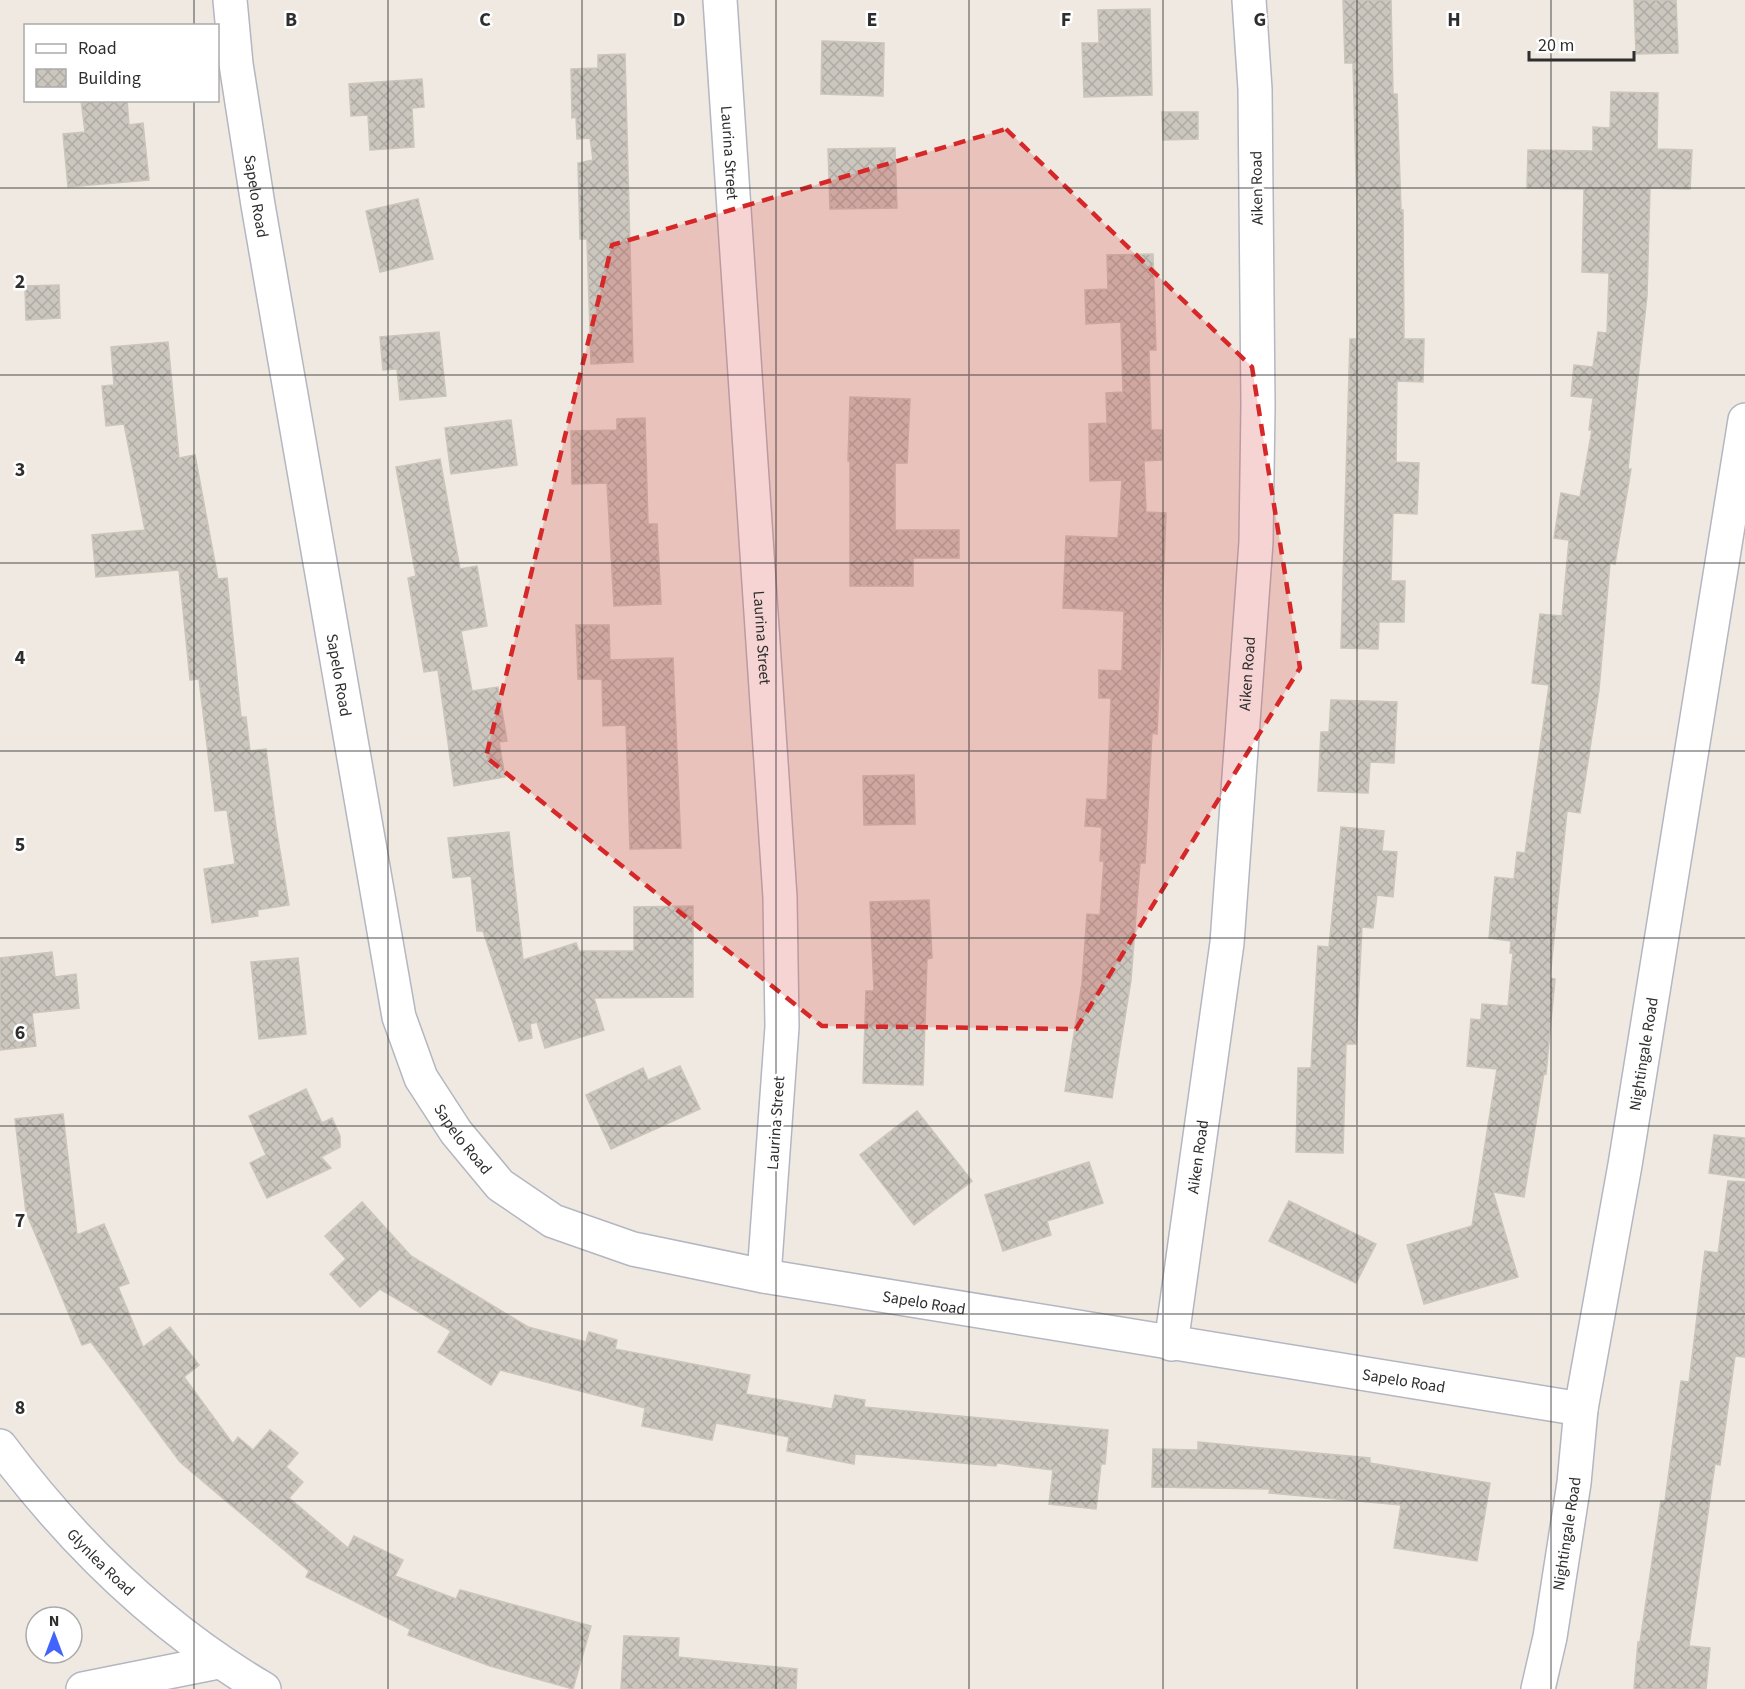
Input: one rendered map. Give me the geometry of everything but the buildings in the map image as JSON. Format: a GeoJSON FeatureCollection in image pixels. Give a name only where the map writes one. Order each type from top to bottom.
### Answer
{"type":"FeatureCollection","features":[{"type":"Feature","properties":{"kind":"street","name":"Sapelo Road"},"geometry":{"type":"LineString","coordinates":[[230,0],[236,64],[258,205],[399,1017],[421,1078],[456,1132],[500,1185],[553,1221],[633,1249],[764,1276],[1581,1409]]}},
{"type":"Feature","properties":{"kind":"street","name":"Laurina Street"},"geometry":{"type":"LineString","coordinates":[[720,0],[780,897],[782,1027],[764,1276]]}},
{"type":"Feature","properties":{"kind":"street","name":"Aiken Road"},"geometry":{"type":"LineString","coordinates":[[1171,1344],[1227,943],[1256,542],[1258,406],[1255,113],[1249,0]]}},
{"type":"Feature","properties":{"kind":"street","name":"Nightingale Road"},"geometry":{"type":"LineString","coordinates":[[1538,1689],[1555,1602],[1574,1483],[1581,1409],[1625,1165],[1745,420]]}},
{"type":"Feature","properties":{"kind":"street","name":"Glynlea Road"},"geometry":{"type":"LineString","coordinates":[[0,1446],[95,1556],[153,1612],[218,1662],[264,1689]]}},
{"type":"Feature","properties":{"kind":"street"},"geometry":{"type":"LineString","coordinates":[[83,1689],[218,1662]]}},
{"type":"Feature","properties":{"kind":"highlighted area"},"geometry":{"type":"Polygon","coordinates":[[[1006,129],[1252,367],[1300,668],[1076,1029],[822,1026],[486,757],[612,245],[1006,129]]]}}]}
